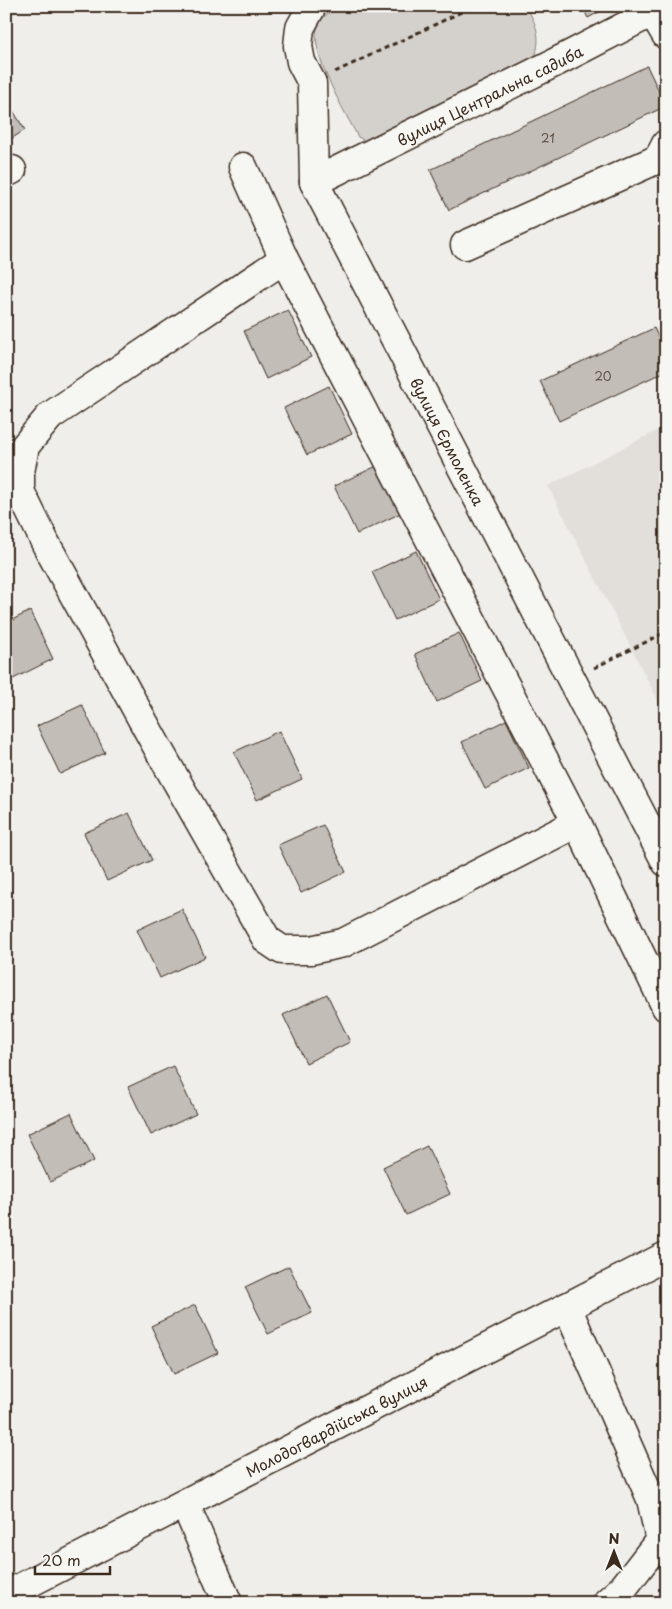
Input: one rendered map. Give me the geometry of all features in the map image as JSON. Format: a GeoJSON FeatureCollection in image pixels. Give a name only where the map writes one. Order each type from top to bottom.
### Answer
{"type":"FeatureCollection","features":[{"type":"Feature","properties":{"kind":"street","name":"вулиця Єрмоленка"},"geometry":{"type":"LineString","coordinates":[[310,6],[311,8],[300,28],[298,46],[301,62],[312,83],[314,182],[666,862]]}},
{"type":"Feature","properties":{"kind":"street"},"geometry":{"type":"LineString","coordinates":[[655,8],[666,36]]}},
{"type":"Feature","properties":{"kind":"street","name":"вулиця Центральна садиба"},"geometry":{"type":"LineString","coordinates":[[314,182],[562,59],[655,8]]}},
{"type":"Feature","properties":{"kind":"street"},"geometry":{"type":"LineString","coordinates":[[465,244],[658,159],[666,144]]}},
{"type":"Feature","properties":{"kind":"street"},"geometry":{"type":"LineString","coordinates":[[243,166],[284,259],[577,823],[666,1007]]}},
{"type":"Feature","properties":{"kind":"street"},"geometry":{"type":"LineString","coordinates":[[284,259],[50,416],[25,446],[20,472],[20,491],[46,544],[160,752],[267,940],[282,950],[311,950],[343,943],[577,823]]}},
{"type":"Feature","properties":{"kind":"street","name":"Молодогвардійська вулиця"},"geometry":{"type":"LineString","coordinates":[[6,1595],[666,1256]]}},
{"type":"Feature","properties":{"kind":"street"},"geometry":{"type":"LineString","coordinates":[[567,1307],[651,1500],[660,1540],[623,1588],[606,1603]]}},
{"type":"Feature","properties":{"kind":"street"},"geometry":{"type":"LineString","coordinates":[[185,1504],[228,1603]]}},
{"type":"Feature","properties":{"kind":"path"},"geometry":{"type":"LineString","coordinates":[[312,83],[474,6]]}},
{"type":"Feature","properties":{"kind":"path"},"geometry":{"type":"LineString","coordinates":[[571,680],[666,632]]}},
{"type":"Feature","properties":{"kind":"shaded area"},"geometry":{"type":"Polygon","coordinates":[[[341,6],[526,6],[536,27],[538,40],[536,54],[533,63],[367,142],[358,137],[330,84],[316,40],[318,25],[326,15],[341,6]]]}},
{"type":"Feature","properties":{"kind":"shaded area"},"geometry":{"type":"Polygon","coordinates":[[[666,426],[666,716],[548,486],[666,426]]]}},
{"type":"Feature","properties":{"kind":"building"},"geometry":{"type":"Polygon","coordinates":[[[582,6],[610,6],[588,18],[582,6]]]}},
{"type":"Feature","properties":{"kind":"building"},"geometry":{"type":"Polygon","coordinates":[[[647,66],[666,106],[449,210],[430,170],[647,66]]]}},
{"type":"Feature","properties":{"kind":"building"},"geometry":{"type":"Polygon","coordinates":[[[6,102],[25,130],[6,142],[6,102]]]}},
{"type":"Feature","properties":{"kind":"building"},"geometry":{"type":"Polygon","coordinates":[[[288,310],[311,357],[266,379],[244,331],[288,310]]]}},
{"type":"Feature","properties":{"kind":"building"},"geometry":{"type":"Polygon","coordinates":[[[654,328],[666,353],[666,371],[559,421],[540,381],[654,328]]]}},
{"type":"Feature","properties":{"kind":"building"},"geometry":{"type":"Polygon","coordinates":[[[329,386],[352,434],[307,455],[284,408],[329,386]]]}},
{"type":"Feature","properties":{"kind":"building"},"geometry":{"type":"Polygon","coordinates":[[[379,465],[401,513],[357,534],[334,486],[379,465]]]}},
{"type":"Feature","properties":{"kind":"building"},"geometry":{"type":"Polygon","coordinates":[[[416,551],[439,599],[395,620],[372,572],[416,551]]]}},
{"type":"Feature","properties":{"kind":"building"},"geometry":{"type":"Polygon","coordinates":[[[30,611],[53,659],[9,681],[6,675],[6,623],[30,611]]]}},
{"type":"Feature","properties":{"kind":"building"},"geometry":{"type":"Polygon","coordinates":[[[459,633],[482,681],[437,702],[415,654],[459,633]]]}},
{"type":"Feature","properties":{"kind":"building"},"geometry":{"type":"Polygon","coordinates":[[[82,705],[105,753],[60,774],[37,726],[82,705]]]}},
{"type":"Feature","properties":{"kind":"building"},"geometry":{"type":"Polygon","coordinates":[[[506,720],[529,768],[485,789],[462,742],[506,720]]]}},
{"type":"Feature","properties":{"kind":"building"},"geometry":{"type":"Polygon","coordinates":[[[279,731],[302,779],[257,800],[234,752],[279,731]]]}},
{"type":"Feature","properties":{"kind":"building"},"geometry":{"type":"Polygon","coordinates":[[[129,813],[152,860],[107,881],[84,833],[129,813]]]}},
{"type":"Feature","properties":{"kind":"building"},"geometry":{"type":"Polygon","coordinates":[[[323,825],[346,872],[301,893],[278,845],[323,825]]]}},
{"type":"Feature","properties":{"kind":"building"},"geometry":{"type":"Polygon","coordinates":[[[182,909],[205,957],[160,978],[137,930],[182,909]]]}},
{"type":"Feature","properties":{"kind":"building"},"geometry":{"type":"Polygon","coordinates":[[[327,994],[350,1042],[306,1063],[283,1015],[327,994]]]}},
{"type":"Feature","properties":{"kind":"building"},"geometry":{"type":"Polygon","coordinates":[[[173,1066],[196,1114],[151,1135],[128,1087],[173,1066]]]}},
{"type":"Feature","properties":{"kind":"building"},"geometry":{"type":"Polygon","coordinates":[[[71,1113],[94,1161],[50,1182],[27,1134],[71,1113]]]}},
{"type":"Feature","properties":{"kind":"building"},"geometry":{"type":"Polygon","coordinates":[[[427,1146],[450,1194],[406,1215],[383,1167],[427,1146]]]}},
{"type":"Feature","properties":{"kind":"building"},"geometry":{"type":"Polygon","coordinates":[[[289,1266],[312,1313],[268,1334],[245,1287],[289,1266]]]}},
{"type":"Feature","properties":{"kind":"building"},"geometry":{"type":"Polygon","coordinates":[[[195,1305],[218,1353],[174,1374],[151,1326],[195,1305]]]}}]}
